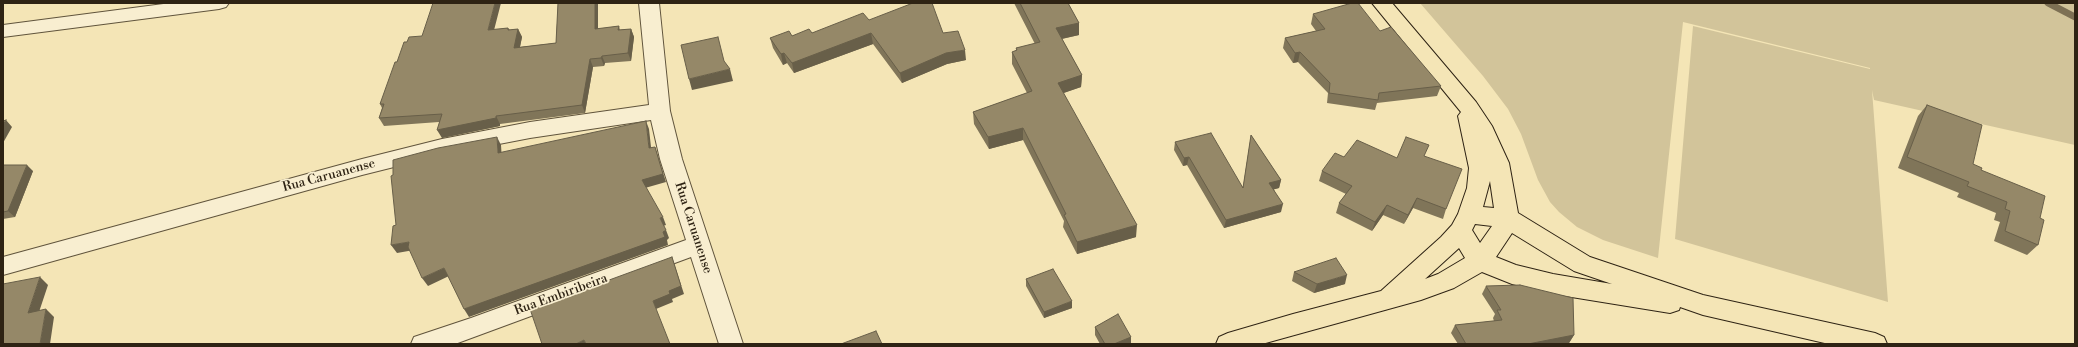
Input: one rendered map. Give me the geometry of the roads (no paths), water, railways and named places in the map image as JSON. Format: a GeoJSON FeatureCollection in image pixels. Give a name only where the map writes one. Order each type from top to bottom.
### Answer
{"type":"FeatureCollection","features":[{"type":"Feature","properties":{"kind":"main road"},"geometry":{"type":"LineString","coordinates":[[1228,344],[1292,324],[1386,299],[1446,281],[1480,262],[1500,233],[1506,218],[1504,194],[1498,164],[1489,141],[1469,107],[1382,3]]}},
{"type":"Feature","properties":{"kind":"main road"},"geometry":{"type":"LineString","coordinates":[[1386,299],[1429,262],[1465,223],[1478,188],[1480,168],[1471,128],[1469,107]]}},
{"type":"Feature","properties":{"kind":"main road"},"geometry":{"type":"LineString","coordinates":[[1504,194],[1540,240]]}},
{"type":"Feature","properties":{"kind":"main road"},"geometry":{"type":"LineString","coordinates":[[1465,223],[1506,218],[1540,240],[1582,264],[1703,305],[1875,344]]}},
{"type":"Feature","properties":{"kind":"main road"},"geometry":{"type":"LineString","coordinates":[[1465,223],[1480,262],[1512,274],[1552,284],[1639,299],[1703,305]]}},
{"type":"Feature","properties":{"kind":"street"},"geometry":{"type":"LineString","coordinates":[[3,31],[180,6],[219,3]]}},
{"type":"Feature","properties":{"kind":"street","name":"Rua Caruanense"},"geometry":{"type":"LineString","coordinates":[[649,3],[660,111],[671,159],[731,344]]}},
{"type":"Feature","properties":{"kind":"street","name":"Rua Caruanense"},"geometry":{"type":"LineString","coordinates":[[3,266],[362,167],[442,147],[530,130],[660,111]]}},
{"type":"Feature","properties":{"kind":"street","name":"Rua Embiribeira"},"geometry":{"type":"LineString","coordinates":[[423,344],[475,327],[698,245]]}},
{"type":"Feature","properties":{"kind":"waterway"},"geometry":{"type":"LineString","coordinates":[[2048,3],[2075,17]]}}]}
